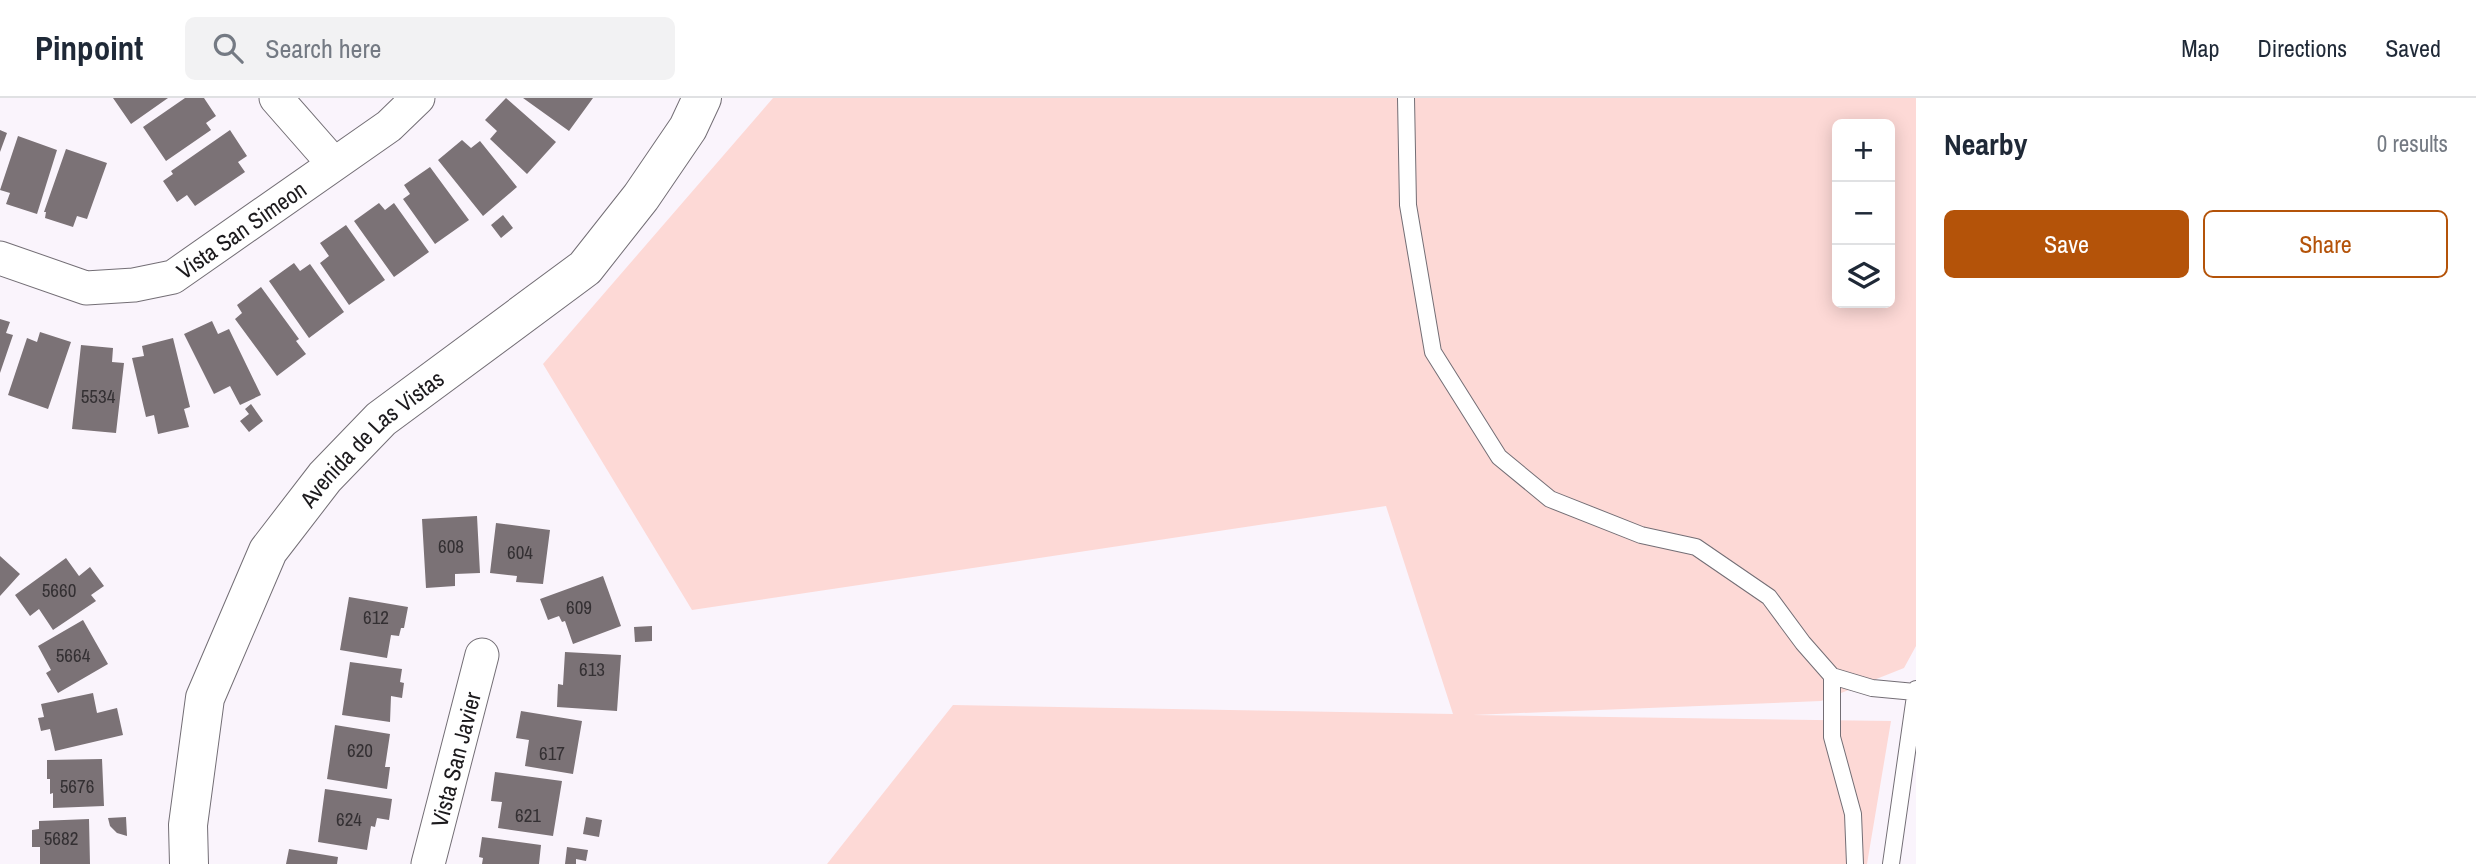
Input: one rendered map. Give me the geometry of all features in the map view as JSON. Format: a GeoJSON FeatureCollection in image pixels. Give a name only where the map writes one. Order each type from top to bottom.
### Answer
{"type":"FeatureCollection","features":[{"type":"Feature","properties":{"kind":"street"},"geometry":{"type":"LineString","coordinates":[[276,98],[333,163]]}},
{"type":"Feature","properties":{"kind":"street","name":"Vista San Simeon"},"geometry":{"type":"LineString","coordinates":[[0,258],[86,288],[134,285],[173,277],[389,125],[418,98]]}},
{"type":"Feature","properties":{"kind":"street","name":"Avenida de Las Vistas"},"geometry":{"type":"LineString","coordinates":[[189,864],[188,825],[205,698],[268,551],[324,477],[381,419],[585,268],[641,197],[688,128],[702,98]]}},
{"type":"Feature","properties":{"kind":"street","name":"Vista San Javier"},"geometry":{"type":"LineString","coordinates":[[428,864],[482,655]]}},
{"type":"Feature","properties":{"kind":"lane"},"geometry":{"type":"LineString","coordinates":[[1406,98],[1408,205],[1433,352],[1499,457],[1550,499],[1641,535],[1696,547],[1769,597],[1832,676],[1872,688],[1916,691],[1891,864]]}},
{"type":"Feature","properties":{"kind":"lane"},"geometry":{"type":"LineString","coordinates":[[1832,676],[1832,737],[1853,814],[1855,864]]}},
{"type":"Feature","properties":{"kind":"shaded area"},"geometry":{"type":"Polygon","coordinates":[[[773,98],[1916,98],[1916,646],[1904,668],[1821,701],[1473,715],[1891,721],[1867,864],[827,864],[953,705],[1453,714],[1386,506],[692,610],[543,364],[773,98]]]}},
{"type":"Feature","properties":{"kind":"building"},"geometry":{"type":"Polygon","coordinates":[[[113,98],[168,98],[131,124],[113,98]]]}},
{"type":"Feature","properties":{"kind":"building"},"geometry":{"type":"Polygon","coordinates":[[[185,98],[204,98],[216,116],[206,123],[211,130],[166,161],[143,127],[185,98]]]}},
{"type":"Feature","properties":{"kind":"building"},"geometry":{"type":"Polygon","coordinates":[[[506,98],[556,142],[527,174],[490,139],[497,131],[485,120],[506,98]]]}},
{"type":"Feature","properties":{"kind":"building"},"geometry":{"type":"Polygon","coordinates":[[[523,98],[593,98],[569,131],[523,98]]]}},
{"type":"Feature","properties":{"kind":"building"},"geometry":{"type":"Polygon","coordinates":[[[0,130],[7,133],[0,152],[0,130]]]}},
{"type":"Feature","properties":{"kind":"building"},"geometry":{"type":"Polygon","coordinates":[[[230,130],[247,156],[238,162],[245,172],[195,206],[187,195],[177,202],[163,181],[173,174],[171,171],[230,130]]]}},
{"type":"Feature","properties":{"kind":"building"},"geometry":{"type":"Polygon","coordinates":[[[18,136],[57,150],[37,214],[6,204],[10,193],[0,190],[18,136]]]}},
{"type":"Feature","properties":{"kind":"building"},"geometry":{"type":"Polygon","coordinates":[[[462,140],[471,148],[480,141],[517,187],[483,216],[438,160],[462,140]]]}},
{"type":"Feature","properties":{"kind":"building"},"geometry":{"type":"Polygon","coordinates":[[[66,149],[107,163],[87,219],[77,216],[73,227],[45,218],[44,212],[66,149]]]}},
{"type":"Feature","properties":{"kind":"building"},"geometry":{"type":"Polygon","coordinates":[[[430,167],[469,220],[435,244],[403,199],[410,194],[404,185],[430,167]]]}},
{"type":"Feature","properties":{"kind":"building"},"geometry":{"type":"Polygon","coordinates":[[[379,203],[385,210],[394,203],[429,252],[394,277],[354,221],[379,203]]]}},
{"type":"Feature","properties":{"kind":"building"},"geometry":{"type":"Polygon","coordinates":[[[503,215],[513,228],[501,238],[491,225],[503,215]]]}},
{"type":"Feature","properties":{"kind":"building"},"geometry":{"type":"Polygon","coordinates":[[[346,225],[385,280],[349,305],[320,263],[329,256],[320,243],[346,225]]]}},
{"type":"Feature","properties":{"kind":"building"},"geometry":{"type":"Polygon","coordinates":[[[294,263],[300,271],[310,264],[344,312],[309,338],[269,281],[294,263]]]}},
{"type":"Feature","properties":{"kind":"building"},"geometry":{"type":"Polygon","coordinates":[[[261,287],[299,339],[296,341],[306,354],[277,376],[235,319],[242,313],[237,305],[261,287]]]}},
{"type":"Feature","properties":{"kind":"building"},"geometry":{"type":"Polygon","coordinates":[[[0,319],[10,322],[6,333],[13,335],[0,373],[0,319]]]}},
{"type":"Feature","properties":{"kind":"building"},"geometry":{"type":"Polygon","coordinates":[[[212,321],[218,334],[229,329],[261,395],[240,405],[230,386],[214,394],[184,334],[212,321]]]}},
{"type":"Feature","properties":{"kind":"building"},"geometry":{"type":"Polygon","coordinates":[[[40,332],[71,342],[48,409],[8,395],[27,338],[37,342],[40,332]]]}},
{"type":"Feature","properties":{"kind":"building"},"geometry":{"type":"Polygon","coordinates":[[[173,338],[190,407],[184,409],[189,427],[158,434],[154,415],[146,417],[132,358],[144,356],[142,346],[173,338]]]}},
{"type":"Feature","properties":{"kind":"building"},"geometry":{"type":"Polygon","coordinates":[[[81,345],[113,348],[112,362],[124,363],[116,433],[72,429],[81,345]]]}},
{"type":"Feature","properties":{"kind":"building"},"geometry":{"type":"Polygon","coordinates":[[[251,404],[263,421],[249,432],[240,421],[249,414],[245,409],[251,404]]]}},
{"type":"Feature","properties":{"kind":"building"},"geometry":{"type":"Polygon","coordinates":[[[477,516],[480,573],[455,574],[455,586],[426,588],[422,519],[477,516]]]}},
{"type":"Feature","properties":{"kind":"building"},"geometry":{"type":"Polygon","coordinates":[[[496,523],[550,530],[543,584],[516,582],[517,576],[490,573],[496,523]]]}},
{"type":"Feature","properties":{"kind":"building"},"geometry":{"type":"Polygon","coordinates":[[[0,556],[20,574],[0,596],[0,556]]]}},
{"type":"Feature","properties":{"kind":"building"},"geometry":{"type":"Polygon","coordinates":[[[66,558],[79,576],[90,567],[104,586],[91,595],[96,601],[53,630],[39,609],[30,616],[15,595],[66,558]]]}},
{"type":"Feature","properties":{"kind":"building"},"geometry":{"type":"Polygon","coordinates":[[[603,576],[621,626],[573,644],[565,621],[562,622],[559,616],[548,620],[540,599],[603,576]]]}},
{"type":"Feature","properties":{"kind":"building"},"geometry":{"type":"Polygon","coordinates":[[[349,597],[408,607],[404,628],[401,628],[399,636],[391,635],[387,658],[340,650],[349,597]]]}},
{"type":"Feature","properties":{"kind":"building"},"geometry":{"type":"Polygon","coordinates":[[[83,620],[108,664],[58,693],[46,673],[51,670],[38,646],[83,620]]]}},
{"type":"Feature","properties":{"kind":"building"},"geometry":{"type":"Polygon","coordinates":[[[652,626],[652,641],[635,642],[634,627],[652,626]]]}},
{"type":"Feature","properties":{"kind":"building"},"geometry":{"type":"Polygon","coordinates":[[[565,652],[621,655],[617,711],[557,707],[558,684],[563,685],[565,652]]]}},
{"type":"Feature","properties":{"kind":"building"},"geometry":{"type":"Polygon","coordinates":[[[350,662],[402,669],[402,698],[391,696],[390,722],[342,715],[350,662]]]}},
{"type":"Feature","properties":{"kind":"building"},"geometry":{"type":"Polygon","coordinates":[[[93,693],[97,713],[117,708],[123,735],[55,751],[50,729],[41,731],[38,718],[44,717],[41,704],[93,693]]]}},
{"type":"Feature","properties":{"kind":"building"},"geometry":{"type":"Polygon","coordinates":[[[521,711],[582,721],[573,774],[525,766],[529,740],[516,738],[521,711]]]}},
{"type":"Feature","properties":{"kind":"building"},"geometry":{"type":"Polygon","coordinates":[[[335,725],[390,734],[385,767],[390,767],[387,789],[327,779],[335,725]]]}},
{"type":"Feature","properties":{"kind":"building"},"geometry":{"type":"Polygon","coordinates":[[[102,759],[104,806],[53,808],[53,793],[50,794],[50,779],[47,779],[47,760],[102,759]]]}},
{"type":"Feature","properties":{"kind":"building"},"geometry":{"type":"Polygon","coordinates":[[[495,772],[562,781],[553,836],[498,828],[502,802],[491,801],[495,772]]]}},
{"type":"Feature","properties":{"kind":"building"},"geometry":{"type":"Polygon","coordinates":[[[325,789],[392,799],[389,820],[377,818],[375,827],[371,826],[367,850],[318,842],[325,789]]]}},
{"type":"Feature","properties":{"kind":"building"},"geometry":{"type":"Polygon","coordinates":[[[126,817],[127,836],[117,833],[110,826],[108,818],[126,817]]]}},
{"type":"Feature","properties":{"kind":"building"},"geometry":{"type":"Polygon","coordinates":[[[586,817],[602,820],[599,837],[583,834],[586,817]]]}},
{"type":"Feature","properties":{"kind":"building"},"geometry":{"type":"Polygon","coordinates":[[[89,819],[90,864],[40,864],[40,847],[32,847],[32,830],[39,829],[39,821],[89,819]]]}},
{"type":"Feature","properties":{"kind":"building"},"geometry":{"type":"Polygon","coordinates":[[[482,837],[541,845],[539,864],[482,864],[483,858],[479,857],[482,837]]]}},
{"type":"Feature","properties":{"kind":"building"},"geometry":{"type":"Polygon","coordinates":[[[567,847],[588,850],[586,861],[576,859],[576,864],[565,864],[567,847]]]}},
{"type":"Feature","properties":{"kind":"building"},"geometry":{"type":"Polygon","coordinates":[[[289,849],[338,857],[337,864],[286,864],[289,849]]]}}]}
